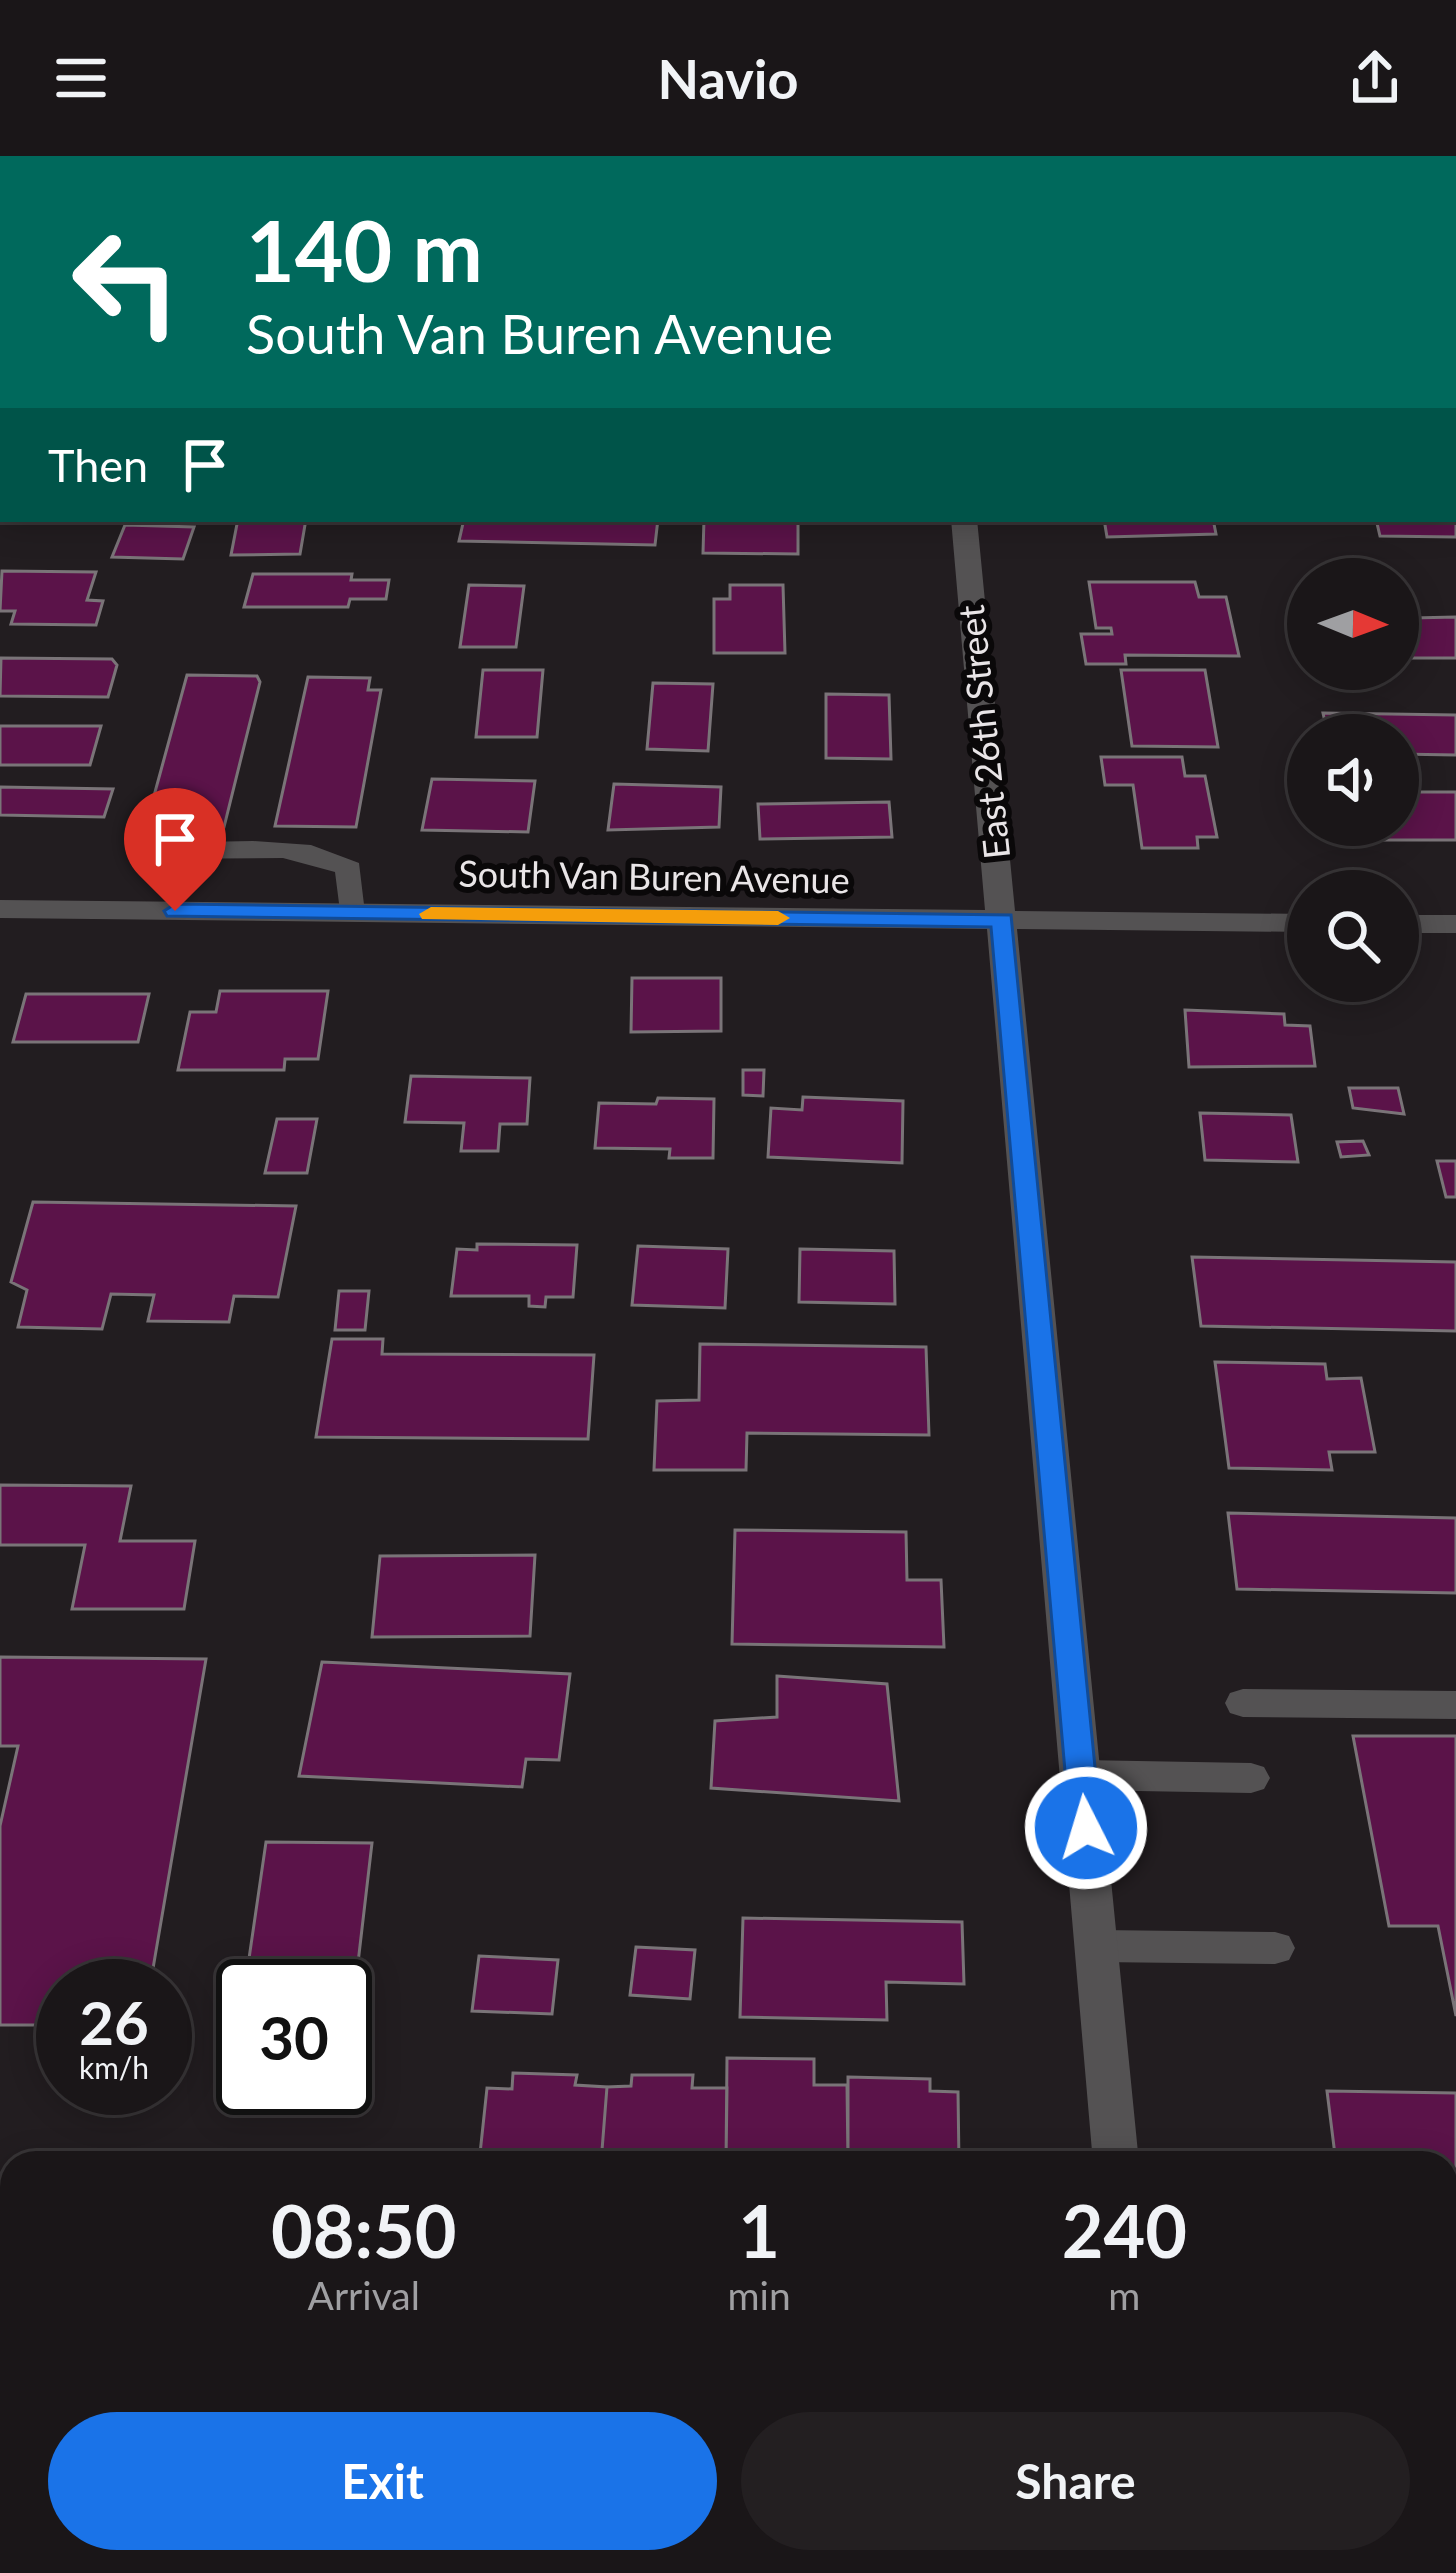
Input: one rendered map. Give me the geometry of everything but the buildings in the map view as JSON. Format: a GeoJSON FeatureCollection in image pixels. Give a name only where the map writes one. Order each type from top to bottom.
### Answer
{"type":"FeatureCollection","features":[{"type":"Feature","properties":{"kind":"street","name":"East 26th Street"},"geometry":{"type":"LineString","coordinates":[[964,522],[1115,2151]]}},
{"type":"Feature","properties":{"kind":"street","name":"South Van Buren Avenue"},"geometry":{"type":"LineString","coordinates":[[0,910],[1287,923]]}},
{"type":"Feature","properties":{"kind":"street"},"geometry":{"type":"LineString","coordinates":[[1419,924],[1456,924]]}},
{"type":"Feature","properties":{"kind":"lane"},"geometry":{"type":"LineString","coordinates":[[146,851],[312,852],[340,860],[349,868],[351,913]]}},
{"type":"Feature","properties":{"kind":"lane"},"geometry":{"type":"LineString","coordinates":[[1243,1703],[1456,1705]]}},
{"type":"Feature","properties":{"kind":"lane"},"geometry":{"type":"LineString","coordinates":[[1081,1775],[1251,1778]]}},
{"type":"Feature","properties":{"kind":"lane"},"geometry":{"type":"LineString","coordinates":[[1096,1946],[1276,1948]]}},
{"type":"Feature","properties":{"kind":"slow traffic"},"geometry":{"type":"LineString","coordinates":[[431,914],[778,918]]}},
{"type":"Feature","properties":{"kind":"route"},"geometry":{"type":"LineString","coordinates":[[175,911],[1002,920],[1086,1828]]}}]}
